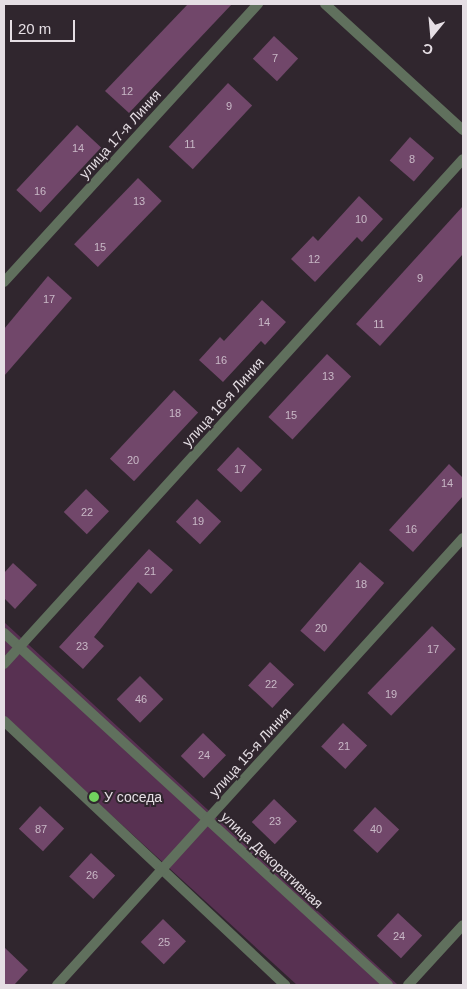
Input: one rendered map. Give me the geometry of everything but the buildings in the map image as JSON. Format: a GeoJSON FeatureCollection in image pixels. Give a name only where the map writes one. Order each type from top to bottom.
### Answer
{"type":"FeatureCollection","features":[{"type":"Feature","properties":{"kind":"street","name":"улица 17-я Линия"},"geometry":{"type":"LineString","coordinates":[[4,282],[258,4]]}},
{"type":"Feature","properties":{"kind":"street"},"geometry":{"type":"LineString","coordinates":[[325,4],[463,130]]}},
{"type":"Feature","properties":{"kind":"street","name":"улица 16-я Линия"},"geometry":{"type":"LineString","coordinates":[[4,664],[463,159]]}},
{"type":"Feature","properties":{"kind":"street","name":"улица 15-я Линия"},"geometry":{"type":"LineString","coordinates":[[57,985],[162,872],[463,538]]}},
{"type":"Feature","properties":{"kind":"street","name":"улица Декоративная"},"geometry":{"type":"LineString","coordinates":[[4,632],[388,985]]}},
{"type":"Feature","properties":{"kind":"street"},"geometry":{"type":"LineString","coordinates":[[4,721],[162,872],[285,985]]}},
{"type":"Feature","properties":{"kind":"street"},"geometry":{"type":"LineString","coordinates":[[408,985],[463,925]]}},
{"type":"Feature","properties":{"kind":"shaded area"},"geometry":{"type":"Polygon","coordinates":[[[4,622],[398,985],[297,985],[4,717],[4,622]]]}},
{"type":"Feature","properties":{"kind":"place","name":"У соседа"},"geometry":{"type":"Point","coordinates":[94,797]}}]}
